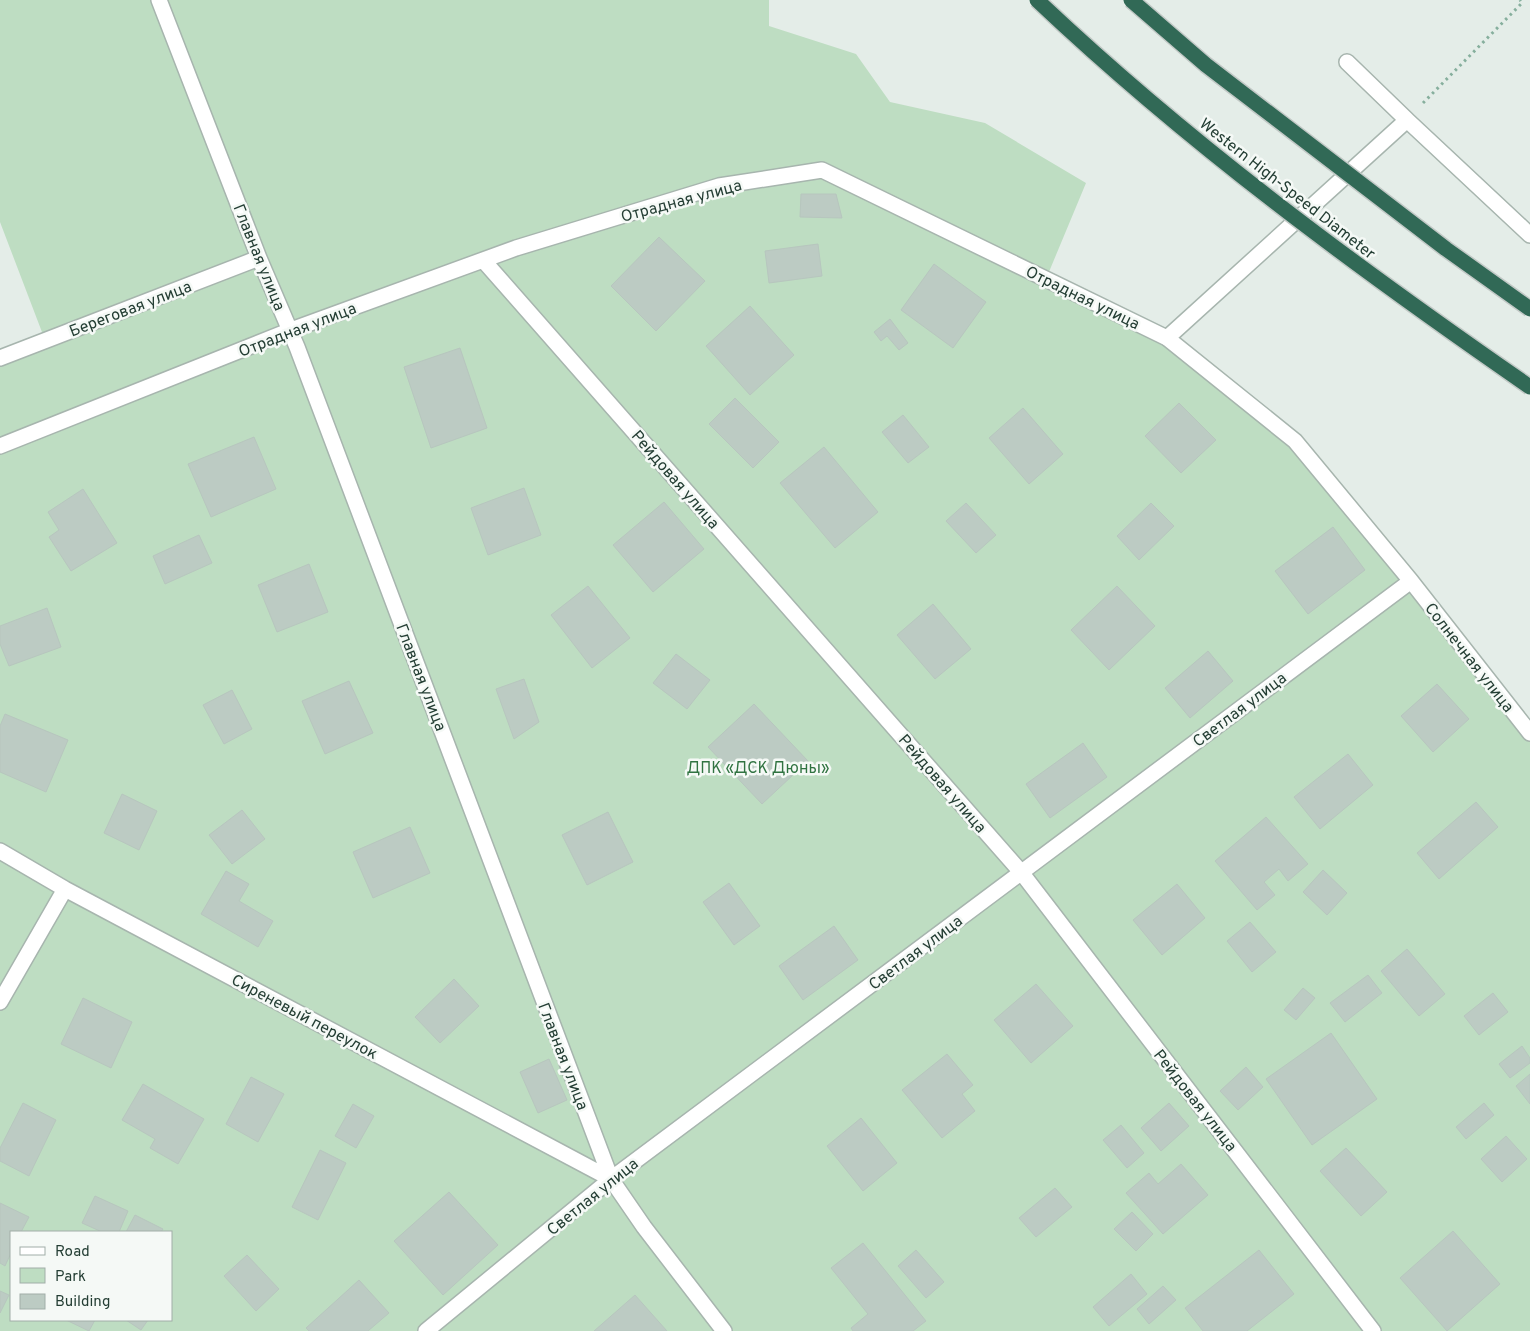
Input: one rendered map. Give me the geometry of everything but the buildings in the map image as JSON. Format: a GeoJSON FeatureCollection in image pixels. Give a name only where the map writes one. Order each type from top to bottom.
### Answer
{"type":"FeatureCollection","features":[{"type":"Feature","properties":{"kind":"highway","name":"Western High-Speed Diameter"},"geometry":{"type":"LineString","coordinates":[[1037,0],[1161,111],[1276,202],[1405,300],[1530,387]]}},
{"type":"Feature","properties":{"kind":"highway"},"geometry":{"type":"LineString","coordinates":[[1131,0],[1222,77],[1446,249],[1530,309]]}},
{"type":"Feature","properties":{"kind":"street","name":"Главная улица"},"geometry":{"type":"LineString","coordinates":[[159,0],[260,258],[291,330],[611,1179],[644,1227],[724,1331]]}},
{"type":"Feature","properties":{"kind":"street"},"geometry":{"type":"LineString","coordinates":[[1347,62],[1530,235]]}},
{"type":"Feature","properties":{"kind":"street"},"geometry":{"type":"LineString","coordinates":[[1167,338],[1407,120]]}},
{"type":"Feature","properties":{"kind":"street","name":"Отрадная улица"},"geometry":{"type":"LineString","coordinates":[[0,446],[291,330],[516,248],[719,186],[822,170],[1167,338],[1295,441],[1411,581]]}},
{"type":"Feature","properties":{"kind":"street","name":"Береговая улица"},"geometry":{"type":"LineString","coordinates":[[0,358],[260,258]]}},
{"type":"Feature","properties":{"kind":"street","name":"Рейдовая улица"},"geometry":{"type":"LineString","coordinates":[[483,260],[1021,872],[1373,1331]]}},
{"type":"Feature","properties":{"kind":"street","name":"Светлая улица"},"geometry":{"type":"LineString","coordinates":[[426,1331],[611,1179],[1411,581]]}},
{"type":"Feature","properties":{"kind":"street","name":"Солнечная улица"},"geometry":{"type":"LineString","coordinates":[[1411,581],[1530,733]]}},
{"type":"Feature","properties":{"kind":"street","name":"Сиреневый переулок"},"geometry":{"type":"LineString","coordinates":[[0,851],[65,889],[611,1179]]}},
{"type":"Feature","properties":{"kind":"street"},"geometry":{"type":"LineString","coordinates":[[0,1002],[65,889]]}},
{"type":"Feature","properties":{"kind":"path"},"geometry":{"type":"LineString","coordinates":[[1407,120],[1522,3],[1520,0]]}},
{"type":"Feature","properties":{"kind":"green space","name":"ДПК «ДСК Дюны»"},"geometry":{"type":"Polygon","coordinates":[[[0,0],[769,0],[769,26],[856,54],[890,102],[985,123],[1086,183],[1046,279],[1158,334],[1295,441],[1530,732],[1530,1331],[0,1331],[0,357],[45,340],[0,222],[0,0]]]}}]}
